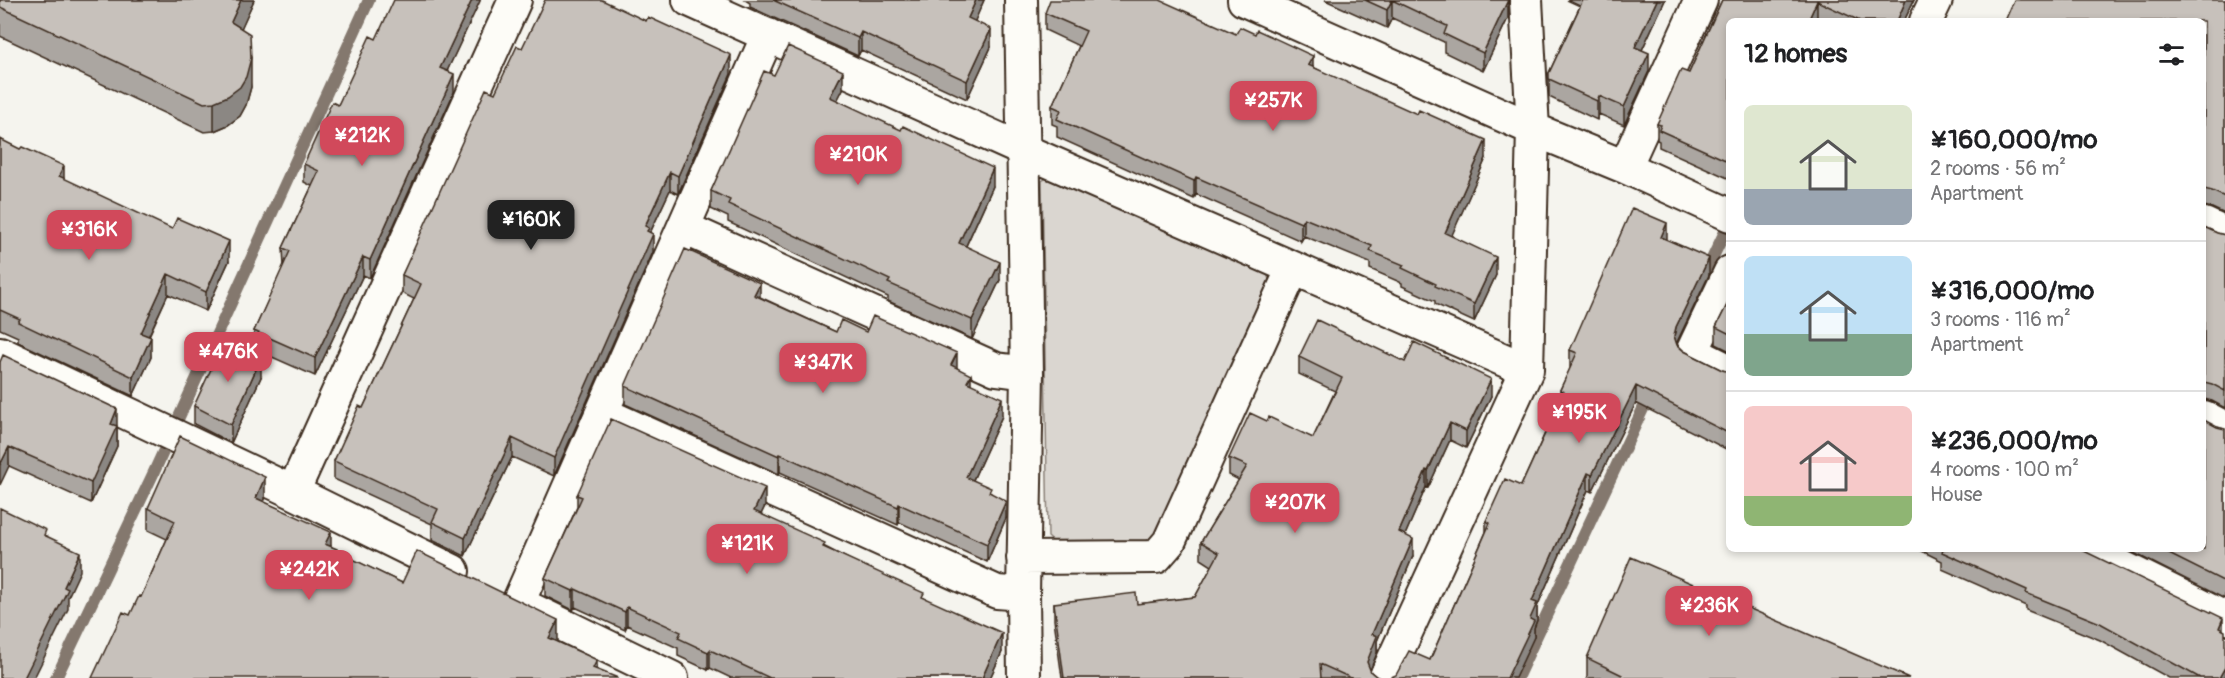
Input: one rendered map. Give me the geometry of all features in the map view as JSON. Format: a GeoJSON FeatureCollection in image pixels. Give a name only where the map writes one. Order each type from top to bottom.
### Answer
{"type":"FeatureCollection","features":[{"type":"Feature","properties":{"kind":"street"},"geometry":{"type":"LineString","coordinates":[[293,492],[515,0]]}},
{"type":"Feature","properties":{"kind":"street"},"geometry":{"type":"LineString","coordinates":[[689,0],[1023,150],[1527,370]]}},
{"type":"Feature","properties":{"kind":"street"},"geometry":{"type":"LineString","coordinates":[[1021,0],[1027,373],[1023,558],[1024,678]]}},
{"type":"Feature","properties":{"kind":"street"},"geometry":{"type":"LineString","coordinates":[[1244,0],[1726,213]]}},
{"type":"Feature","properties":{"kind":"street"},"geometry":{"type":"LineString","coordinates":[[1386,678],[1527,370],[1533,129],[1526,0]]}},
{"type":"Feature","properties":{"kind":"street"},"geometry":{"type":"LineString","coordinates":[[1625,167],[1701,0]]}},
{"type":"Feature","properties":{"kind":"street"},"geometry":{"type":"LineString","coordinates":[[1927,18],[1936,0]]}},
{"type":"Feature","properties":{"kind":"street"},"geometry":{"type":"LineString","coordinates":[[497,593],[602,413],[768,35]]}},
{"type":"Feature","properties":{"kind":"street"},"geometry":{"type":"LineString","coordinates":[[684,228],[996,369],[1027,373]]}},
{"type":"Feature","properties":{"kind":"street"},"geometry":{"type":"LineString","coordinates":[[1023,558],[1156,557],[1169,542],[1293,268]]}},
{"type":"Feature","properties":{"kind":"street"},"geometry":{"type":"LineString","coordinates":[[1726,280],[1692,352],[1726,368]]}},
{"type":"Feature","properties":{"kind":"street"},"geometry":{"type":"LineString","coordinates":[[0,353],[293,492],[672,678]]}},
{"type":"Feature","properties":{"kind":"street"},"geometry":{"type":"LineString","coordinates":[[602,413],[997,592],[1023,594]]}},
{"type":"Feature","properties":{"kind":"street"},"geometry":{"type":"LineString","coordinates":[[2206,418],[2225,428]]}},
{"type":"Feature","properties":{"kind":"street"},"geometry":{"type":"LineString","coordinates":[[2092,552],[2225,618]]}},
{"type":"Feature","properties":{"kind":"shaded area"},"geometry":{"type":"Polygon","coordinates":[[[1054,173],[1265,268],[1271,285],[1156,536],[1142,543],[1060,548],[1048,537],[1042,181],[1054,173]]]}},
{"type":"Feature","properties":{"kind":"building"},"geometry":{"type":"Polygon","coordinates":[[[0,0],[241,0],[231,22],[250,34],[251,58],[246,77],[240,87],[228,96],[214,102],[204,103],[0,7],[0,0]]]}},
{"type":"Feature","properties":{"kind":"building"},"geometry":{"type":"Polygon","coordinates":[[[394,0],[472,0],[440,68],[454,74],[370,260],[363,257],[315,358],[254,331],[290,251],[283,248],[319,171],[304,164],[332,102],[338,105],[370,36],[376,39],[394,0]]]}},
{"type":"Feature","properties":{"kind":"building"},"geometry":{"type":"Polygon","coordinates":[[[545,0],[602,0],[646,21],[648,17],[731,55],[678,176],[670,172],[645,226],[649,228],[647,231],[653,234],[554,458],[512,438],[465,538],[432,522],[438,509],[334,461],[359,406],[363,408],[421,284],[402,275],[486,89],[495,93],[517,46],[522,48],[545,0]]]}},
{"type":"Feature","properties":{"kind":"building"},"geometry":{"type":"Polygon","coordinates":[[[773,0],[976,0],[968,18],[991,29],[967,81],[861,32],[858,38],[773,0]]]}},
{"type":"Feature","properties":{"kind":"building"},"geometry":{"type":"Polygon","coordinates":[[[1050,0],[1160,0],[1236,34],[1240,27],[1255,34],[1257,30],[1313,56],[1308,65],[1417,114],[1419,110],[1486,140],[1445,233],[1496,257],[1474,304],[1402,268],[1404,265],[1370,251],[1372,246],[1304,218],[1301,223],[1196,177],[1194,181],[1057,119],[1061,110],[1052,106],[1086,31],[1045,13],[1050,0]]]}},
{"type":"Feature","properties":{"kind":"building"},"geometry":{"type":"Polygon","coordinates":[[[1365,0],[1392,0],[1387,10],[1365,0]]]}},
{"type":"Feature","properties":{"kind":"building"},"geometry":{"type":"Polygon","coordinates":[[[1392,0],[1508,0],[1483,53],[1444,34],[1447,26],[1392,0]]]}},
{"type":"Feature","properties":{"kind":"building"},"geometry":{"type":"Polygon","coordinates":[[[1583,0],[1657,0],[1635,47],[1649,53],[1624,107],[1599,96],[1597,101],[1549,79],[1549,73],[1583,0]]]}},
{"type":"Feature","properties":{"kind":"building"},"geometry":{"type":"Polygon","coordinates":[[[1722,0],[1906,0],[1898,18],[1854,18],[1817,1],[1809,18],[1726,18],[1726,160],[1659,130],[1661,125],[1657,124],[1681,70],[1689,73],[1722,0]]]}},
{"type":"Feature","properties":{"kind":"building"},"geometry":{"type":"Polygon","coordinates":[[[2014,0],[2225,0],[2225,197],[2206,190],[2206,18],[2006,18],[2014,0]]]}},
{"type":"Feature","properties":{"kind":"building"},"geometry":{"type":"Polygon","coordinates":[[[788,46],[843,71],[830,97],[901,130],[903,126],[993,168],[959,243],[1000,262],[972,320],[888,283],[890,280],[728,204],[730,200],[711,191],[764,71],[774,75],[788,46]]]}},
{"type":"Feature","properties":{"kind":"building"},"geometry":{"type":"Polygon","coordinates":[[[0,139],[64,166],[59,176],[172,229],[177,218],[229,241],[206,292],[168,274],[141,333],[151,337],[133,377],[18,322],[20,319],[0,310],[0,139]]]}},
{"type":"Feature","properties":{"kind":"building"},"geometry":{"type":"Polygon","coordinates":[[[1632,208],[1667,223],[1661,237],[1709,258],[1676,327],[1674,336],[1677,345],[1684,351],[1726,371],[1726,432],[1636,386],[1592,475],[1588,473],[1532,601],[1537,603],[1530,619],[1534,621],[1507,678],[1389,678],[1396,675],[1409,651],[1430,660],[1490,523],[1486,521],[1505,479],[1521,486],[1564,392],[1560,390],[1577,353],[1570,350],[1632,208]]]}},
{"type":"Feature","properties":{"kind":"building"},"geometry":{"type":"Polygon","coordinates":[[[2206,228],[2225,235],[2225,391],[2206,382],[2206,228]]]}},
{"type":"Feature","properties":{"kind":"building"},"geometry":{"type":"Polygon","coordinates":[[[685,249],[760,283],[754,295],[836,332],[841,320],[866,332],[873,316],[957,353],[951,365],[971,375],[967,382],[1002,398],[966,477],[991,488],[989,492],[1006,501],[987,544],[899,504],[898,507],[780,454],[779,456],[625,386],[685,249]]]}},
{"type":"Feature","properties":{"kind":"building"},"geometry":{"type":"Polygon","coordinates":[[[1726,307],[1726,332],[1716,327],[1726,307]]]}},
{"type":"Feature","properties":{"kind":"building"},"geometry":{"type":"Polygon","coordinates":[[[1317,320],[1405,362],[1414,342],[1491,379],[1466,431],[1450,423],[1428,471],[1426,470],[1399,532],[1413,539],[1372,634],[1377,636],[1367,662],[1371,672],[1381,678],[1351,678],[1320,664],[1321,678],[1064,678],[1054,603],[1136,593],[1137,604],[1195,597],[1219,553],[1201,542],[1247,466],[1229,458],[1250,413],[1267,421],[1269,417],[1313,438],[1342,378],[1299,357],[1317,320]]]}},
{"type":"Feature","properties":{"kind":"building"},"geometry":{"type":"Polygon","coordinates":[[[224,341],[261,358],[231,425],[194,406],[224,341]]]}},
{"type":"Feature","properties":{"kind":"building"},"geometry":{"type":"Polygon","coordinates":[[[3,355],[117,409],[111,424],[117,426],[91,483],[9,447],[0,465],[0,362],[3,355]]]}},
{"type":"Feature","properties":{"kind":"building"},"geometry":{"type":"Polygon","coordinates":[[[611,419],[765,488],[754,511],[825,543],[823,547],[924,593],[922,597],[1002,633],[982,678],[770,678],[678,638],[681,632],[627,607],[625,612],[545,578],[582,497],[577,495],[611,419]]]}},
{"type":"Feature","properties":{"kind":"building"},"geometry":{"type":"Polygon","coordinates":[[[2206,421],[2225,429],[2225,582],[2165,552],[2206,552],[2206,421]]]}},
{"type":"Feature","properties":{"kind":"building"},"geometry":{"type":"Polygon","coordinates":[[[180,436],[265,477],[256,498],[331,532],[325,544],[337,549],[336,551],[402,583],[417,551],[558,620],[549,638],[597,660],[593,668],[618,678],[92,678],[123,612],[130,615],[139,596],[141,597],[175,521],[148,508],[180,436]]]}},
{"type":"Feature","properties":{"kind":"building"},"geometry":{"type":"Polygon","coordinates":[[[0,508],[46,530],[44,535],[80,552],[64,587],[68,589],[24,678],[0,678],[0,508]]]}},
{"type":"Feature","properties":{"kind":"building"},"geometry":{"type":"Polygon","coordinates":[[[1942,552],[2086,552],[2223,618],[2219,628],[2225,631],[2225,667],[2219,678],[2200,678],[2100,623],[2026,593],[2027,590],[1942,552]]]}},
{"type":"Feature","properties":{"kind":"building"},"geometry":{"type":"Polygon","coordinates":[[[1631,557],[1909,678],[1621,678],[1622,675],[1587,658],[1631,557]]]}},
{"type":"Feature","properties":{"kind":"waterway"},"geometry":{"type":"LineString","coordinates":[[56,678],[154,472],[369,0]]}},
{"type":"Feature","properties":{"kind":"waterway"},"geometry":{"type":"LineString","coordinates":[[1702,280],[1726,229]]}},
{"type":"Feature","properties":{"kind":"waterway"},"geometry":{"type":"LineString","coordinates":[[1517,678],[1650,394]]}}]}
